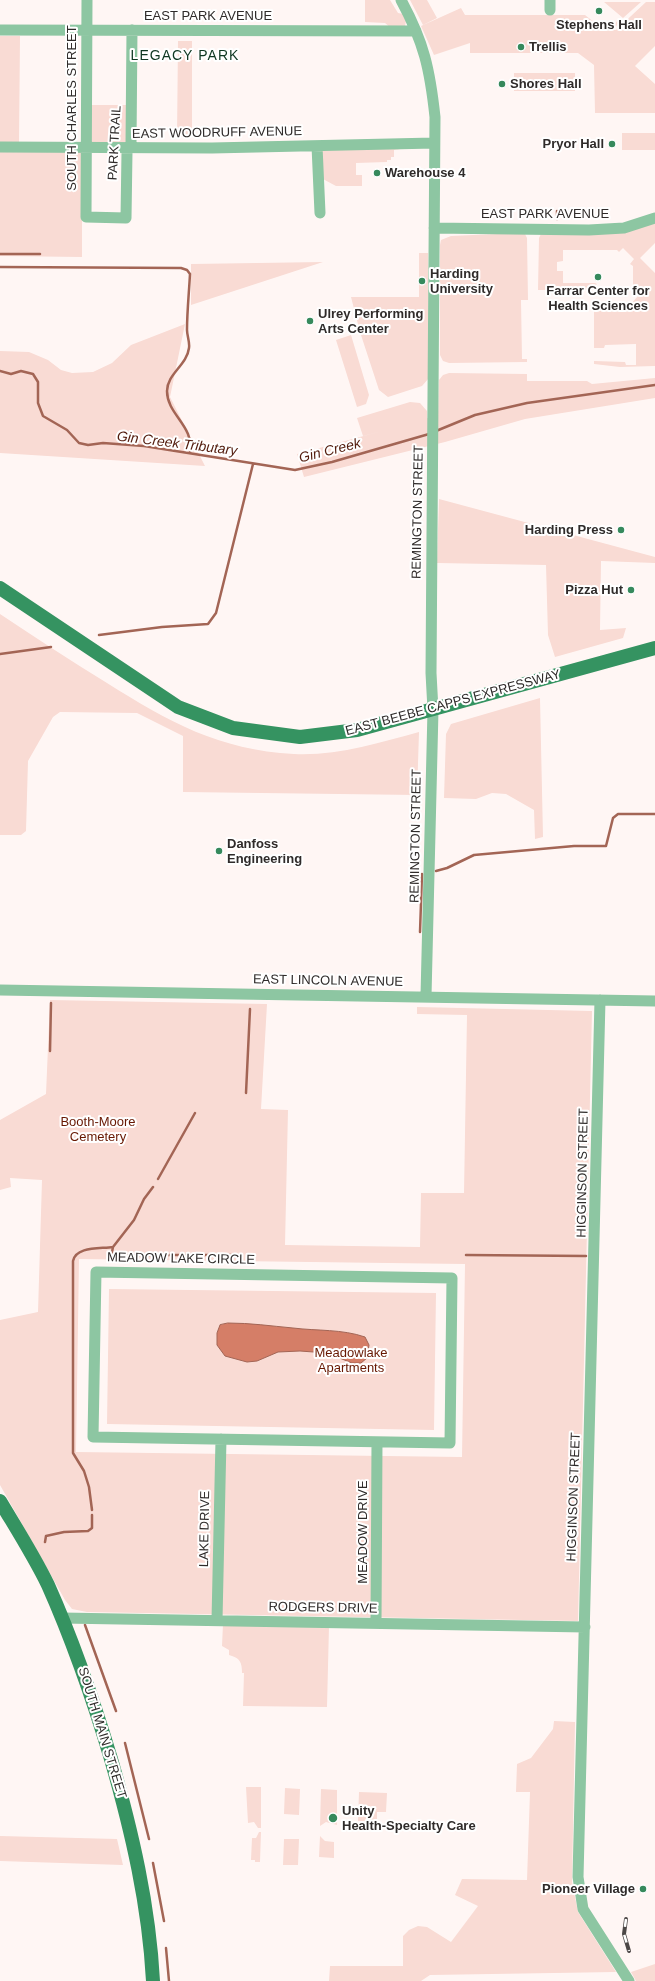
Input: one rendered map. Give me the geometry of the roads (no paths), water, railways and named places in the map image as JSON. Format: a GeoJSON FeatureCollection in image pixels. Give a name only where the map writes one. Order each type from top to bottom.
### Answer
{"type":"FeatureCollection","features":[{"type":"Feature","properties":{"kind":"main road","name":"EAST BEEBE CAPPS EXPRESSWAY"},"geometry":{"type":"LineString","coordinates":[[0,588],[108,662],[178,707],[233,728],[300,737],[357,730],[655,648]]}},
{"type":"Feature","properties":{"kind":"main road","name":"SOUTH MAIN STREET"},"geometry":{"type":"LineString","coordinates":[[0,1501],[36,1563],[62,1618],[83,1672],[127,1814],[145,1900],[153,1981]]}},
{"type":"Feature","properties":{"kind":"street","name":"SOUTH CHARLES STREET"},"geometry":{"type":"LineString","coordinates":[[86,217],[87,0]]}},
{"type":"Feature","properties":{"kind":"street","name":"REMINGTON STREET"},"geometry":{"type":"LineString","coordinates":[[401,0],[427,58],[435,117],[431,672],[433,710],[426,996]]}},
{"type":"Feature","properties":{"kind":"street","name":"EAST PARK AVENUE"},"geometry":{"type":"LineString","coordinates":[[0,30],[416,31]]}},
{"type":"Feature","properties":{"kind":"street","name":"PARK TRAIL"},"geometry":{"type":"LineString","coordinates":[[86,217],[126,218],[126,152],[131,144],[132,30]]}},
{"type":"Feature","properties":{"kind":"street","name":"EAST WOODRUFF AVENUE"},"geometry":{"type":"LineString","coordinates":[[0,147],[128,148],[434,143]]}},
{"type":"Feature","properties":{"kind":"street"},"geometry":{"type":"LineString","coordinates":[[317,146],[320,213]]}},
{"type":"Feature","properties":{"kind":"street","name":"EAST PARK AVENUE"},"geometry":{"type":"LineString","coordinates":[[434,228],[599,230],[624,228],[655,218]]}},
{"type":"Feature","properties":{"kind":"street","name":"EAST LINCOLN AVENUE"},"geometry":{"type":"LineString","coordinates":[[0,990],[655,1001]]}},
{"type":"Feature","properties":{"kind":"street","name":"HIGGINSON STREET"},"geometry":{"type":"LineString","coordinates":[[600,1000],[578,1877],[583,1909],[629,1981]]}},
{"type":"Feature","properties":{"kind":"street","name":"MEADOW LAKE CIRCLE"},"geometry":{"type":"LineString","coordinates":[[96,1272],[452,1278],[450,1443],[377,1442],[93,1437],[96,1272]]}},
{"type":"Feature","properties":{"kind":"street","name":"LAKE DRIVE"},"geometry":{"type":"LineString","coordinates":[[217,1620],[222,1439]]}},
{"type":"Feature","properties":{"kind":"street","name":"MEADOW DRIVE"},"geometry":{"type":"LineString","coordinates":[[376,1623],[377,1442]]}},
{"type":"Feature","properties":{"kind":"street","name":"RODGERS DRIVE"},"geometry":{"type":"LineString","coordinates":[[62,1618],[584,1627]]}},
{"type":"Feature","properties":{"kind":"waterway"},"geometry":{"type":"LineString","coordinates":[[557,211],[557,219]]}},
{"type":"Feature","properties":{"kind":"waterway"},"geometry":{"type":"LineString","coordinates":[[0,254],[40,254]]}},
{"type":"Feature","properties":{"kind":"waterway"},"geometry":{"type":"LineString","coordinates":[[0,267],[181,268],[187,270],[190,274],[187,323],[189,348],[185,360],[173,374],[167,391],[171,407],[189,435],[190,453]]}},
{"type":"Feature","properties":{"kind":"waterway","name":"Gin Creek Tributary"},"geometry":{"type":"LineString","coordinates":[[0,371],[11,374],[21,371],[33,374],[38,382],[38,403],[43,416],[67,430],[79,443],[88,445],[103,443],[144,446],[295,470],[332,462],[429,434]]}},
{"type":"Feature","properties":{"kind":"waterway","name":"Gin Creek"},"geometry":{"type":"LineString","coordinates":[[436,431],[475,415],[527,403],[655,385]]}},
{"type":"Feature","properties":{"kind":"waterway","name":"Gin Creek"},"geometry":{"type":"LineString","coordinates":[[99,635],[162,627],[208,624],[216,613],[253,464]]}},
{"type":"Feature","properties":{"kind":"waterway","name":"Gin Creek"},"geometry":{"type":"LineString","coordinates":[[0,654],[51,647]]}},
{"type":"Feature","properties":{"kind":"waterway"},"geometry":{"type":"LineString","coordinates":[[436,871],[447,868],[474,855],[574,846],[606,846],[613,818],[618,814],[655,814]]}},
{"type":"Feature","properties":{"kind":"waterway"},"geometry":{"type":"LineString","coordinates":[[420,932],[422,874]]}},
{"type":"Feature","properties":{"kind":"waterway"},"geometry":{"type":"LineString","coordinates":[[50,1051],[51,1003]]}},
{"type":"Feature","properties":{"kind":"waterway"},"geometry":{"type":"LineString","coordinates":[[246,1093],[250,1009]]}},
{"type":"Feature","properties":{"kind":"waterway"},"geometry":{"type":"LineString","coordinates":[[158,1179],[195,1113]]}},
{"type":"Feature","properties":{"kind":"waterway"},"geometry":{"type":"LineString","coordinates":[[153,1187],[144,1199],[134,1220],[113,1247],[113,1255],[240,1255]]}},
{"type":"Feature","properties":{"kind":"waterway"},"geometry":{"type":"LineString","coordinates":[[92,1510],[89,1487],[84,1471],[73,1453],[73,1261],[75,1256],[89,1249],[113,1247]]}},
{"type":"Feature","properties":{"kind":"waterway"},"geometry":{"type":"LineString","coordinates":[[466,1255],[586,1256]]}},
{"type":"Feature","properties":{"kind":"waterway"},"geometry":{"type":"LineString","coordinates":[[45,1542],[46,1536],[64,1532],[88,1531],[92,1528],[92,1515]]}},
{"type":"Feature","properties":{"kind":"waterway"},"geometry":{"type":"LineString","coordinates":[[85,1625],[116,1711]]}},
{"type":"Feature","properties":{"kind":"waterway"},"geometry":{"type":"LineString","coordinates":[[125,1743],[149,1839]]}},
{"type":"Feature","properties":{"kind":"waterway"},"geometry":{"type":"LineString","coordinates":[[153,1863],[164,1921]]}},
{"type":"Feature","properties":{"kind":"waterway"},"geometry":{"type":"LineString","coordinates":[[166,1948],[169,1981]]}},
{"type":"Feature","properties":{"kind":"railway"},"geometry":{"type":"LineString","coordinates":[[626,1919],[624,1934],[629,1951]]}},
{"type":"Feature","properties":{"kind":"place","name":"Stephens Hall"},"geometry":{"type":"Point","coordinates":[599,11]}},
{"type":"Feature","properties":{"kind":"place","name":"Trellis"},"geometry":{"type":"Point","coordinates":[521,47]}},
{"type":"Feature","properties":{"kind":"place","name":"Shores Hall"},"geometry":{"type":"Point","coordinates":[502,84]}},
{"type":"Feature","properties":{"kind":"place","name":"Pryor Hall"},"geometry":{"type":"Point","coordinates":[612,144]}},
{"type":"Feature","properties":{"kind":"place","name":"Warehouse 4"},"geometry":{"type":"Point","coordinates":[377,173]}},
{"type":"Feature","properties":{"kind":"place","name":"Farrar Center for Health Sciences"},"geometry":{"type":"Point","coordinates":[598,277]}},
{"type":"Feature","properties":{"kind":"place","name":"Harding University"},"geometry":{"type":"Point","coordinates":[422,281]}},
{"type":"Feature","properties":{"kind":"place","name":"Ulrey Performing Arts Center"},"geometry":{"type":"Point","coordinates":[310,321]}},
{"type":"Feature","properties":{"kind":"place","name":"Harding Press"},"geometry":{"type":"Point","coordinates":[621,530]}},
{"type":"Feature","properties":{"kind":"place","name":"Pizza Hut"},"geometry":{"type":"Point","coordinates":[631,590]}},
{"type":"Feature","properties":{"kind":"place","name":"Danfoss Engineering"},"geometry":{"type":"Point","coordinates":[219,851]}},
{"type":"Feature","properties":{"kind":"place","name":"Unity Health-Specialty Care"},"geometry":{"type":"Point","coordinates":[333,1818]}},
{"type":"Feature","properties":{"kind":"place","name":"Pioneer Village"},"geometry":{"type":"Point","coordinates":[643,1889]}},
{"type":"Feature","properties":{"kind":"district","name":"LEGACY PARK"},"geometry":{"type":"Point","coordinates":[185,56]}},
{"type":"Feature","properties":{"kind":"park label","name":"Booth-Moore Cemetery"},"geometry":{"type":"Point","coordinates":[98,1130]}},
{"type":"Feature","properties":{"kind":"park label","name":"Meadowlake Apartments"},"geometry":{"type":"Point","coordinates":[351,1360]}}]}
